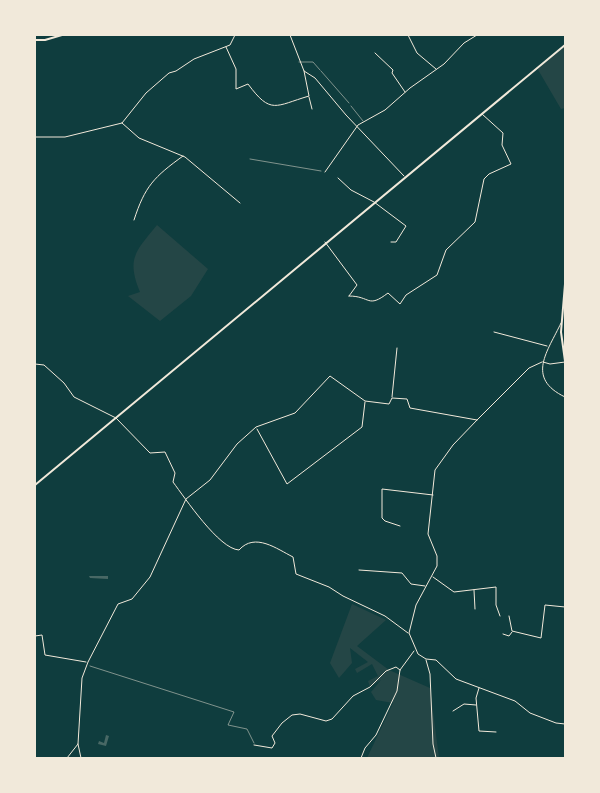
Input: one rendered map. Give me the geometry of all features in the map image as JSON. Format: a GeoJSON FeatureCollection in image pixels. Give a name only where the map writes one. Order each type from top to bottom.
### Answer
{"type":"FeatureCollection","features":[{"type":"Feature","properties":{"kind":"main road"},"geometry":{"type":"LineString","coordinates":[[35,40],[45,40],[62,35]]}},
{"type":"Feature","properties":{"kind":"main road"},"geometry":{"type":"LineString","coordinates":[[35,485],[565,44]]}},
{"type":"Feature","properties":{"kind":"main road"},"geometry":{"type":"LineString","coordinates":[[565,284],[561,332],[565,361]]}},
{"type":"Feature","properties":{"kind":"street"},"geometry":{"type":"LineString","coordinates":[[35,137],[64,137],[122,123],[146,93],[169,73],[230,45],[235,35]]}},
{"type":"Feature","properties":{"kind":"street"},"geometry":{"type":"LineString","coordinates":[[290,35],[304,71],[312,109]]}},
{"type":"Feature","properties":{"kind":"street"},"geometry":{"type":"LineString","coordinates":[[408,35],[417,53],[436,69]]}},
{"type":"Feature","properties":{"kind":"street"},"geometry":{"type":"LineString","coordinates":[[325,172],[358,125],[380,113],[436,69],[464,43],[477,35]]}},
{"type":"Feature","properties":{"kind":"street"},"geometry":{"type":"LineString","coordinates":[[226,46],[236,69],[236,89],[248,84],[260,101],[273,106],[309,96]]}},
{"type":"Feature","properties":{"kind":"street"},"geometry":{"type":"LineString","coordinates":[[375,53],[393,70],[392,73],[405,93]]}},
{"type":"Feature","properties":{"kind":"street"},"geometry":{"type":"LineString","coordinates":[[304,71],[316,78],[346,115],[358,125],[405,177]]}},
{"type":"Feature","properties":{"kind":"street"},"geometry":{"type":"LineString","coordinates":[[325,242],[357,285],[349,296],[356,296],[372,302],[380,301],[388,293],[400,304],[406,295],[437,275],[446,250],[475,222],[484,179],[489,174],[511,164],[502,145],[503,133],[481,114]]}},
{"type":"Feature","properties":{"kind":"street"},"geometry":{"type":"LineString","coordinates":[[122,123],[139,138],[184,156],[240,203]]}},
{"type":"Feature","properties":{"kind":"street"},"geometry":{"type":"LineString","coordinates":[[134,220],[143,192],[162,171],[184,156]]}},
{"type":"Feature","properties":{"kind":"street"},"geometry":{"type":"LineString","coordinates":[[338,178],[351,190],[374,202],[406,226],[396,242],[391,242]]}},
{"type":"Feature","properties":{"kind":"street"},"geometry":{"type":"LineString","coordinates":[[562,323],[548,346],[542,362],[545,379],[549,387],[564,396]]}},
{"type":"Feature","properties":{"kind":"street"},"geometry":{"type":"LineString","coordinates":[[494,332],[548,346]]}},
{"type":"Feature","properties":{"kind":"street"},"geometry":{"type":"LineString","coordinates":[[556,334],[561,332]]}},
{"type":"Feature","properties":{"kind":"street"},"geometry":{"type":"LineString","coordinates":[[82,758],[78,744],[82,678],[86,665],[118,604],[134,597],[155,568],[186,499],[210,480],[237,444],[256,427],[295,412],[330,376],[365,401],[389,404],[392,398],[397,348]]}},
{"type":"Feature","properties":{"kind":"street"},"geometry":{"type":"LineString","coordinates":[[565,361],[550,364],[537,362],[477,420],[436,467],[428,534],[438,561],[416,605],[409,633],[414,650],[426,659],[436,660],[451,676],[515,701],[530,713],[556,723],[565,724]]}},
{"type":"Feature","properties":{"kind":"street"},"geometry":{"type":"LineString","coordinates":[[35,364],[44,365],[74,397],[116,418],[150,453],[165,452],[174,473],[173,482],[201,519],[221,540],[234,550],[239,550],[249,543],[270,544],[294,558],[296,574],[329,586],[343,596],[385,616],[409,633]]}},
{"type":"Feature","properties":{"kind":"street"},"geometry":{"type":"LineString","coordinates":[[392,398],[408,399],[410,408],[477,420]]}},
{"type":"Feature","properties":{"kind":"street"},"geometry":{"type":"LineString","coordinates":[[257,429],[287,484],[362,427],[365,401]]}},
{"type":"Feature","properties":{"kind":"street"},"geometry":{"type":"LineString","coordinates":[[400,526],[385,521],[382,518],[382,489],[433,495]]}},
{"type":"Feature","properties":{"kind":"street"},"geometry":{"type":"LineString","coordinates":[[359,570],[391,571],[403,574],[411,584],[426,586]]}},
{"type":"Feature","properties":{"kind":"street"},"geometry":{"type":"LineString","coordinates":[[432,576],[454,592],[496,587],[496,605],[500,616]]}},
{"type":"Feature","properties":{"kind":"street"},"geometry":{"type":"LineString","coordinates":[[474,589],[475,609]]}},
{"type":"Feature","properties":{"kind":"street"},"geometry":{"type":"LineString","coordinates":[[512,631],[541,638],[546,605],[565,607]]}},
{"type":"Feature","properties":{"kind":"street"},"geometry":{"type":"LineString","coordinates":[[503,634],[509,636],[512,631],[509,616]]}},
{"type":"Feature","properties":{"kind":"street"},"geometry":{"type":"LineString","coordinates":[[35,636],[42,635],[45,655],[88,662]]}},
{"type":"Feature","properties":{"kind":"street"},"geometry":{"type":"LineString","coordinates":[[361,758],[365,748],[376,735],[397,691],[400,670],[414,650]]}},
{"type":"Feature","properties":{"kind":"street"},"geometry":{"type":"LineString","coordinates":[[426,659],[430,674],[433,744],[436,758]]}},
{"type":"Feature","properties":{"kind":"street"},"geometry":{"type":"LineString","coordinates":[[254,745],[272,748],[275,743],[272,736],[282,723],[292,715],[326,721],[332,719],[353,696],[370,688],[389,670],[396,667],[400,670]]}},
{"type":"Feature","properties":{"kind":"street"},"geometry":{"type":"LineString","coordinates":[[479,687],[476,705],[479,731],[496,732]]}},
{"type":"Feature","properties":{"kind":"street"},"geometry":{"type":"LineString","coordinates":[[453,710],[464,704],[476,705]]}},
{"type":"Feature","properties":{"kind":"street"},"geometry":{"type":"LineString","coordinates":[[67,758],[78,744]]}},
{"type":"Feature","properties":{"kind":"lane"},"geometry":{"type":"LineString","coordinates":[[299,62],[313,62],[320,70]]}},
{"type":"Feature","properties":{"kind":"lane"},"geometry":{"type":"LineString","coordinates":[[351,106],[363,121]]}},
{"type":"Feature","properties":{"kind":"path"},"geometry":{"type":"LineString","coordinates":[[320,70],[351,106]]}},
{"type":"Feature","properties":{"kind":"path"},"geometry":{"type":"LineString","coordinates":[[250,159],[325,172]]}},
{"type":"Feature","properties":{"kind":"path"},"geometry":{"type":"LineString","coordinates":[[86,665],[234,712],[228,725],[247,729],[254,745]]}},
{"type":"Feature","properties":{"kind":"shaded area"},"geometry":{"type":"Polygon","coordinates":[[[565,45],[565,108],[561,109],[537,68],[565,45]]]}},
{"type":"Feature","properties":{"kind":"shaded area"},"geometry":{"type":"Polygon","coordinates":[[[157,225],[208,269],[191,296],[160,321],[128,296],[140,292],[134,271],[135,256],[157,225]]]}},
{"type":"Feature","properties":{"kind":"shaded area"},"geometry":{"type":"Polygon","coordinates":[[[352,604],[386,620],[357,646],[389,670],[430,688],[439,758],[367,758],[393,703],[376,700],[371,692],[381,680],[370,687],[368,681],[378,676],[372,664],[357,673],[355,669],[368,662],[350,648],[352,663],[339,678],[330,663],[352,604]]]}},
{"type":"Feature","properties":{"kind":"building"},"geometry":{"type":"Polygon","coordinates":[[[89,576],[108,576],[108,579],[90,578],[89,576]]]}},
{"type":"Feature","properties":{"kind":"building"},"geometry":{"type":"Polygon","coordinates":[[[106,735],[109,736],[106,746],[98,744],[99,741],[104,743],[106,735]]]}}]}
